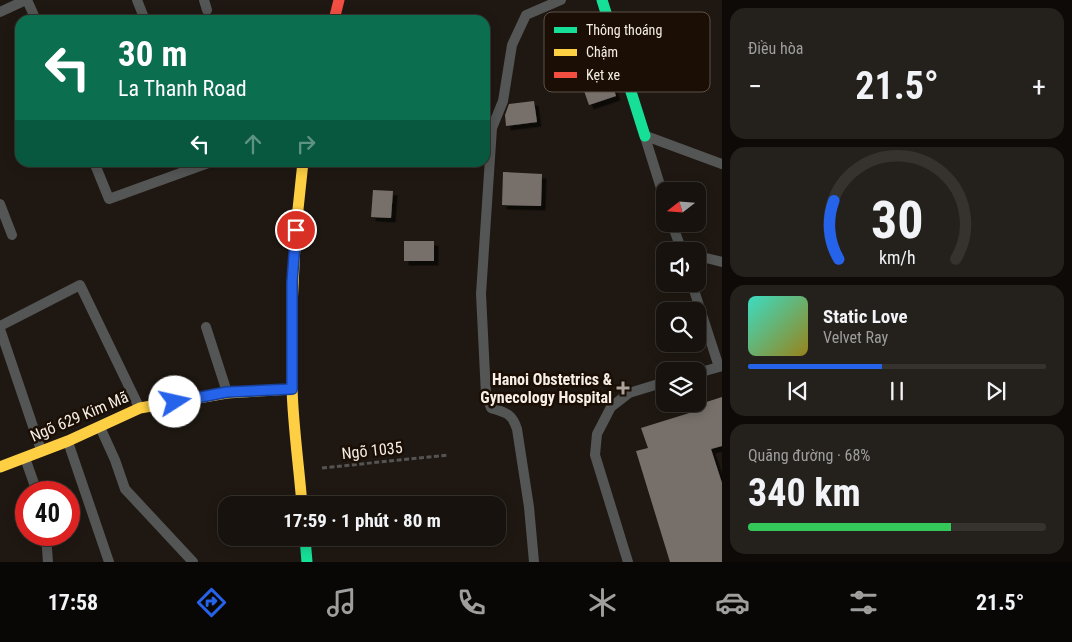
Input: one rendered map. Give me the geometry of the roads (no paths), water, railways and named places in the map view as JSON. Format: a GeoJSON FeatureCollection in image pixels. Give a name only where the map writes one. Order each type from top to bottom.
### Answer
{"type":"FeatureCollection","features":[{"type":"Feature","properties":{"kind":"street"},"geometry":{"type":"LineString","coordinates":[[335,15],[339,0]]}},
{"type":"Feature","properties":{"kind":"street"},"geometry":{"type":"LineString","coordinates":[[602,0],[606,12]]}},
{"type":"Feature","properties":{"kind":"street"},"geometry":{"type":"LineString","coordinates":[[631,92],[645,136]]}},
{"type":"Feature","properties":{"kind":"street"},"geometry":{"type":"LineString","coordinates":[[301,496],[292,389],[292,282],[302,167]]}},
{"type":"Feature","properties":{"kind":"street","name":"Ngõ 629 Kim Mã"},"geometry":{"type":"LineString","coordinates":[[0,468],[68,441],[140,408],[227,392],[292,389]]}},
{"type":"Feature","properties":{"kind":"street"},"geometry":{"type":"LineString","coordinates":[[306,546],[307,562]]}},
{"type":"Feature","properties":{"kind":"lane"},"geometry":{"type":"LineString","coordinates":[[0,12],[27,0],[34,15]]}},
{"type":"Feature","properties":{"kind":"lane"},"geometry":{"type":"LineString","coordinates":[[137,0],[143,15]]}},
{"type":"Feature","properties":{"kind":"lane"},"geometry":{"type":"LineString","coordinates":[[490,161],[492,128],[503,101],[512,45],[526,15],[561,0]]}},
{"type":"Feature","properties":{"kind":"lane"},"geometry":{"type":"LineString","coordinates":[[645,136],[722,164]]}},
{"type":"Feature","properties":{"kind":"lane"},"geometry":{"type":"LineString","coordinates":[[645,136],[659,182]]}},
{"type":"Feature","properties":{"kind":"lane"},"geometry":{"type":"LineString","coordinates":[[96,167],[109,199],[197,167]]}},
{"type":"Feature","properties":{"kind":"lane"},"geometry":{"type":"LineString","coordinates":[[490,167],[482,294],[486,395],[491,408],[507,413],[514,419],[517,429],[529,508],[534,562]]}},
{"type":"Feature","properties":{"kind":"lane"},"geometry":{"type":"LineString","coordinates":[[0,204],[12,235]]}},
{"type":"Feature","properties":{"kind":"lane"},"geometry":{"type":"LineString","coordinates":[[706,258],[722,262]]}},
{"type":"Feature","properties":{"kind":"lane"},"geometry":{"type":"LineString","coordinates":[[41,451],[0,327],[80,285],[140,408]]}},
{"type":"Feature","properties":{"kind":"lane"},"geometry":{"type":"LineString","coordinates":[[695,292],[720,367],[706,371]]}},
{"type":"Feature","properties":{"kind":"lane"},"geometry":{"type":"LineString","coordinates":[[206,327],[227,392]]}},
{"type":"Feature","properties":{"kind":"lane"},"geometry":{"type":"LineString","coordinates":[[628,562],[594,455],[596,434],[611,407],[629,393],[656,385]]}},
{"type":"Feature","properties":{"kind":"lane"},"geometry":{"type":"LineString","coordinates":[[100,426],[125,489],[193,562]]}},
{"type":"Feature","properties":{"kind":"lane"},"geometry":{"type":"LineString","coordinates":[[68,441],[109,562]]}},
{"type":"Feature","properties":{"kind":"lane"},"geometry":{"type":"LineString","coordinates":[[25,457],[33,481]]}},
{"type":"Feature","properties":{"kind":"lane"},"geometry":{"type":"LineString","coordinates":[[47,546],[48,562]]}},
{"type":"Feature","properties":{"kind":"place","name":"Hanoi Obstetrics & Gynecology Hospital"},"geometry":{"type":"Point","coordinates":[623,388]}}]}
